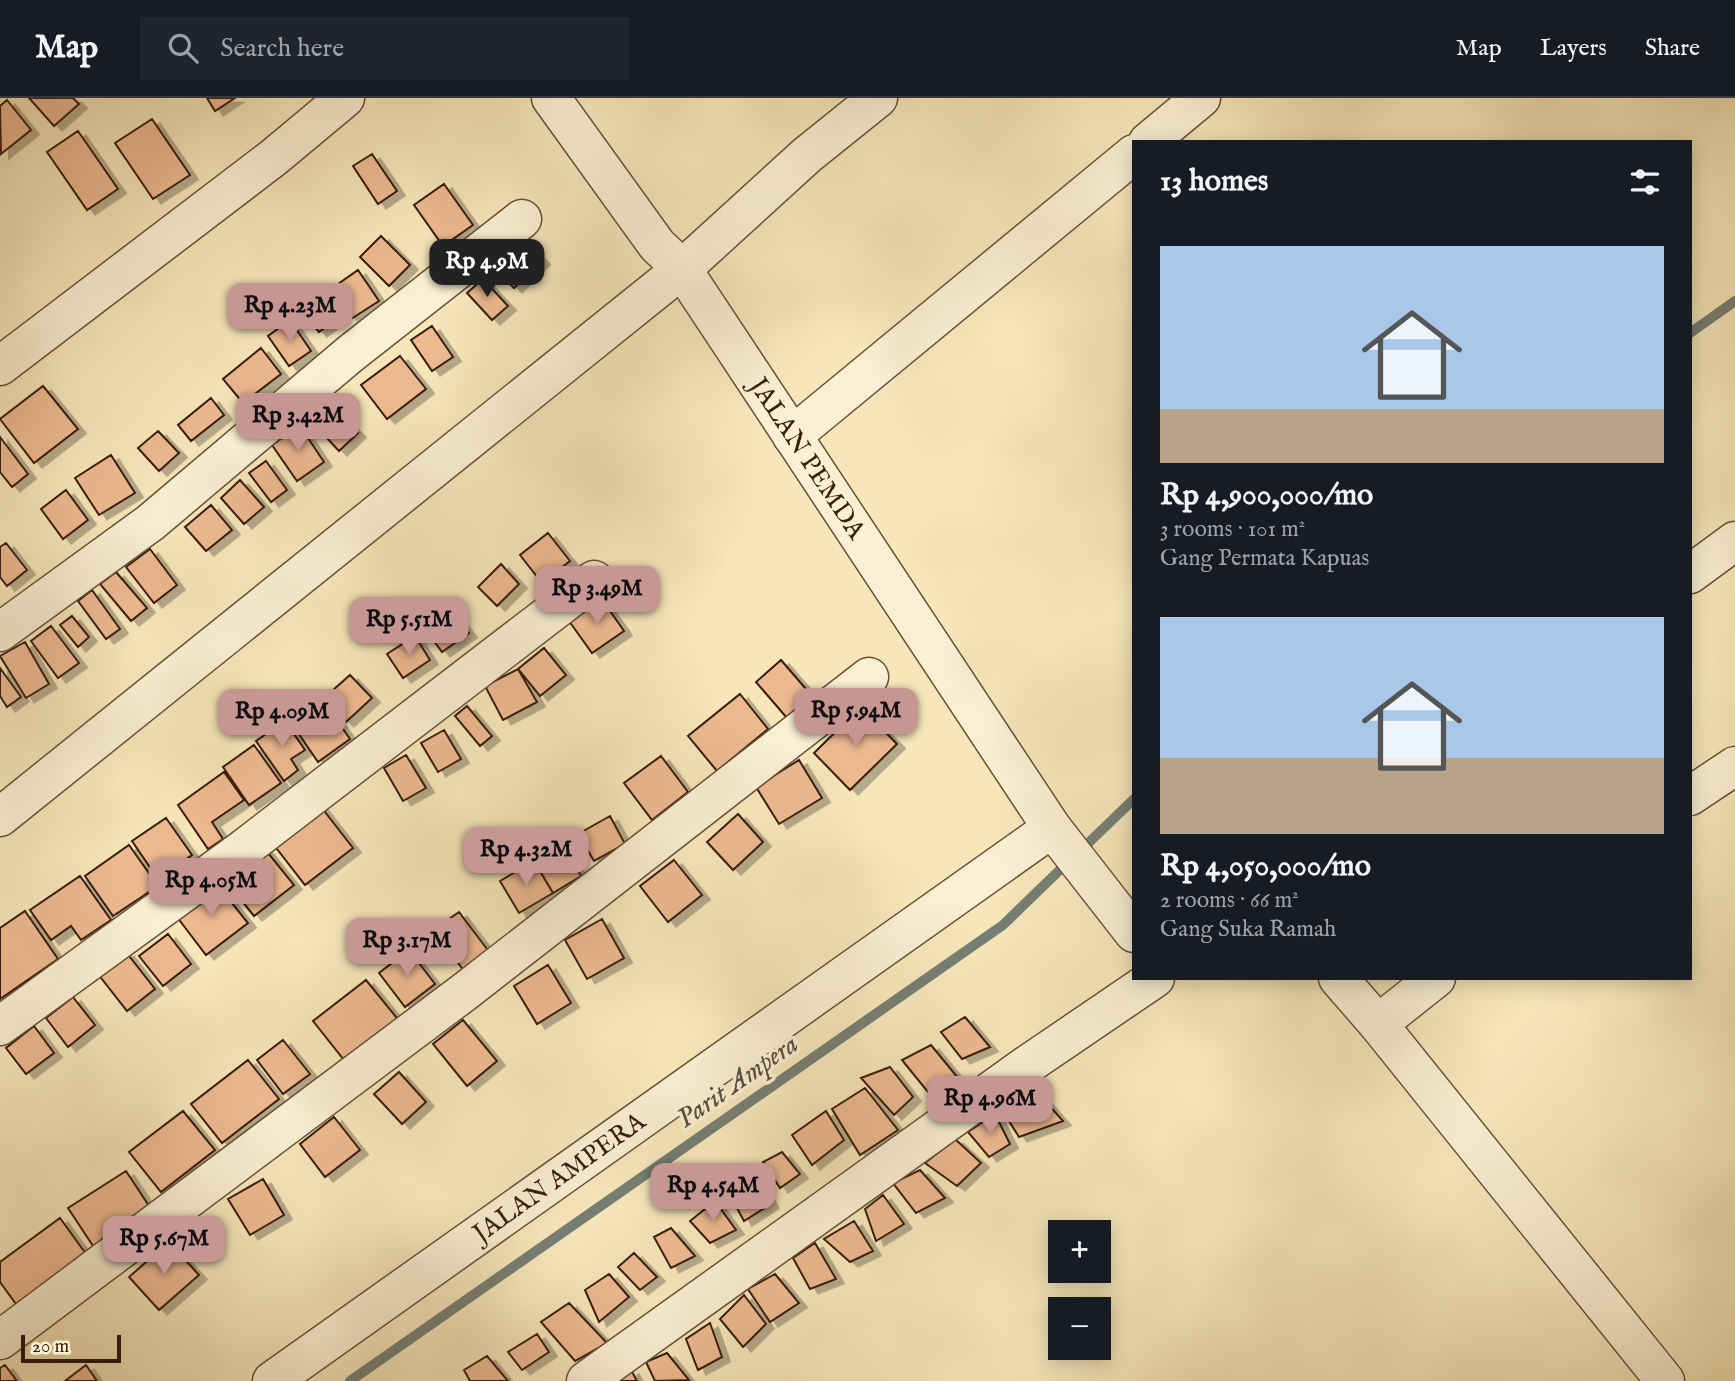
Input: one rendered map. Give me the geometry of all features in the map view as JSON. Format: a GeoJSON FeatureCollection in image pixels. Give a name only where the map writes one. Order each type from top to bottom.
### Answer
{"type":"FeatureCollection","features":[{"type":"Feature","properties":{"kind":"street"},"geometry":{"type":"LineString","coordinates":[[0,366],[272,158],[345,98]]}},
{"type":"Feature","properties":{"kind":"street","name":"JALAN PEMDA"},"geometry":{"type":"LineString","coordinates":[[551,98],[657,245],[682,269],[792,436],[1047,839],[1094,881],[1132,930]]}},
{"type":"Feature","properties":{"kind":"street"},"geometry":{"type":"LineString","coordinates":[[0,817],[682,269],[807,155],[878,98]]}},
{"type":"Feature","properties":{"kind":"street"},"geometry":{"type":"LineString","coordinates":[[1150,140],[1201,98]]}},
{"type":"Feature","properties":{"kind":"street"},"geometry":{"type":"LineString","coordinates":[[792,436],[1132,156]]}},
{"type":"Feature","properties":{"kind":"street"},"geometry":{"type":"LineString","coordinates":[[0,632],[150,523],[350,354],[522,219]]}},
{"type":"Feature","properties":{"kind":"street"},"geometry":{"type":"LineString","coordinates":[[1692,573],[1735,541]]}},
{"type":"Feature","properties":{"kind":"street"},"geometry":{"type":"LineString","coordinates":[[0,1026],[242,850],[594,580]]}},
{"type":"Feature","properties":{"kind":"street"},"geometry":{"type":"LineString","coordinates":[[0,1340],[463,993],[869,677]]}},
{"type":"Feature","properties":{"kind":"street"},"geometry":{"type":"LineString","coordinates":[[1692,795],[1735,766]]}},
{"type":"Feature","properties":{"kind":"street","name":"JALAN AMPERA"},"geometry":{"type":"LineString","coordinates":[[272,1381],[1047,839]]}},
{"type":"Feature","properties":{"kind":"street"},"geometry":{"type":"LineString","coordinates":[[586,1381],[1027,1065],[1152,980]]}},
{"type":"Feature","properties":{"kind":"street"},"geometry":{"type":"LineString","coordinates":[[1340,980],[1665,1381]]}},
{"type":"Feature","properties":{"kind":"street"},"geometry":{"type":"LineString","coordinates":[[1378,1024],[1433,980]]}},
{"type":"Feature","properties":{"kind":"building"},"geometry":{"type":"Polygon","coordinates":[[[29,98],[73,98],[79,104],[54,126],[29,98]]]}},
{"type":"Feature","properties":{"kind":"building"},"geometry":{"type":"Polygon","coordinates":[[[207,98],[235,98],[215,111],[207,98]]]}},
{"type":"Feature","properties":{"kind":"building"},"geometry":{"type":"Polygon","coordinates":[[[7,100],[31,130],[1,154],[0,106],[7,100]]]}},
{"type":"Feature","properties":{"kind":"building"},"geometry":{"type":"Polygon","coordinates":[[[152,119],[190,175],[153,199],[115,143],[152,119]]]}},
{"type":"Feature","properties":{"kind":"building"},"geometry":{"type":"Polygon","coordinates":[[[78,131],[118,189],[87,210],[47,152],[78,131]]]}},
{"type":"Feature","properties":{"kind":"building"},"geometry":{"type":"Polygon","coordinates":[[[372,154],[397,191],[378,204],[353,166],[372,154]]]}},
{"type":"Feature","properties":{"kind":"building"},"geometry":{"type":"Polygon","coordinates":[[[444,184],[473,225],[443,246],[414,205],[444,184]]]}},
{"type":"Feature","properties":{"kind":"building"},"geometry":{"type":"Polygon","coordinates":[[[381,236],[410,265],[389,286],[360,257],[381,236]]]}},
{"type":"Feature","properties":{"kind":"building"},"geometry":{"type":"Polygon","coordinates":[[[524,242],[542,260],[514,288],[496,270],[524,242]]]}},
{"type":"Feature","properties":{"kind":"building"},"geometry":{"type":"Polygon","coordinates":[[[358,270],[379,301],[351,319],[331,289],[358,270]]]}},
{"type":"Feature","properties":{"kind":"building"},"geometry":{"type":"Polygon","coordinates":[[[483,279],[508,306],[492,320],[467,293],[483,279]]]}},
{"type":"Feature","properties":{"kind":"building"},"geometry":{"type":"Polygon","coordinates":[[[318,290],[339,317],[319,332],[298,306],[318,290]]]}},
{"type":"Feature","properties":{"kind":"building"},"geometry":{"type":"Polygon","coordinates":[[[290,320],[311,351],[289,366],[268,336],[290,320]]]}},
{"type":"Feature","properties":{"kind":"building"},"geometry":{"type":"Polygon","coordinates":[[[432,326],[453,357],[432,371],[411,340],[432,326]]]}},
{"type":"Feature","properties":{"kind":"building"},"geometry":{"type":"Polygon","coordinates":[[[261,348],[281,374],[243,403],[223,379],[261,348]]]}},
{"type":"Feature","properties":{"kind":"building"},"geometry":{"type":"Polygon","coordinates":[[[400,356],[426,389],[387,419],[361,385],[400,356]]]}},
{"type":"Feature","properties":{"kind":"building"},"geometry":{"type":"Polygon","coordinates":[[[43,386],[78,429],[34,463],[0,419],[43,386]]]}},
{"type":"Feature","properties":{"kind":"building"},"geometry":{"type":"Polygon","coordinates":[[[211,398],[224,415],[191,441],[178,425],[211,398]]]}},
{"type":"Feature","properties":{"kind":"building"},"geometry":{"type":"Polygon","coordinates":[[[331,406],[358,433],[339,451],[313,423],[331,406]]]}},
{"type":"Feature","properties":{"kind":"building"},"geometry":{"type":"Polygon","coordinates":[[[300,426],[324,462],[297,481],[272,445],[300,426]]]}},
{"type":"Feature","properties":{"kind":"building"},"geometry":{"type":"Polygon","coordinates":[[[158,431],[179,453],[159,471],[138,448],[158,431]]]}},
{"type":"Feature","properties":{"kind":"building"},"geometry":{"type":"Polygon","coordinates":[[[0,437],[28,474],[12,487],[0,472],[0,437]]]}},
{"type":"Feature","properties":{"kind":"building"},"geometry":{"type":"Polygon","coordinates":[[[111,455],[135,493],[99,515],[75,478],[111,455]]]}},
{"type":"Feature","properties":{"kind":"building"},"geometry":{"type":"Polygon","coordinates":[[[266,461],[287,490],[271,502],[249,473],[266,461]]]}},
{"type":"Feature","properties":{"kind":"building"},"geometry":{"type":"Polygon","coordinates":[[[240,480],[264,507],[244,524],[221,498],[240,480]]]}},
{"type":"Feature","properties":{"kind":"building"},"geometry":{"type":"Polygon","coordinates":[[[66,490],[88,520],[63,539],[41,509],[66,490]]]}},
{"type":"Feature","properties":{"kind":"building"},"geometry":{"type":"Polygon","coordinates":[[[211,505],[232,530],[206,551],[185,527],[211,505]]]}},
{"type":"Feature","properties":{"kind":"building"},"geometry":{"type":"Polygon","coordinates":[[[548,533],[570,561],[542,583],[520,555],[548,533]]]}},
{"type":"Feature","properties":{"kind":"building"},"geometry":{"type":"Polygon","coordinates":[[[6,543],[27,570],[7,586],[0,577],[0,547],[6,543]]]}},
{"type":"Feature","properties":{"kind":"building"},"geometry":{"type":"Polygon","coordinates":[[[150,549],[177,585],[154,603],[126,567],[150,549]]]}},
{"type":"Feature","properties":{"kind":"building"},"geometry":{"type":"Polygon","coordinates":[[[501,564],[519,584],[497,606],[478,587],[501,564]]]}},
{"type":"Feature","properties":{"kind":"building"},"geometry":{"type":"Polygon","coordinates":[[[116,572],[147,608],[131,621],[100,584],[116,572]]]}},
{"type":"Feature","properties":{"kind":"building"},"geometry":{"type":"Polygon","coordinates":[[[92,590],[120,629],[106,639],[78,601],[92,590]]]}},
{"type":"Feature","properties":{"kind":"building"},"geometry":{"type":"Polygon","coordinates":[[[601,598],[624,631],[592,653],[569,621],[601,598]]]}},
{"type":"Feature","properties":{"kind":"building"},"geometry":{"type":"Polygon","coordinates":[[[452,611],[469,633],[442,652],[426,630],[452,611]]]}},
{"type":"Feature","properties":{"kind":"building"},"geometry":{"type":"Polygon","coordinates":[[[72,616],[89,637],[78,647],[60,625],[72,616]]]}},
{"type":"Feature","properties":{"kind":"building"},"geometry":{"type":"Polygon","coordinates":[[[51,626],[79,663],[58,678],[31,641],[51,626]]]}},
{"type":"Feature","properties":{"kind":"building"},"geometry":{"type":"Polygon","coordinates":[[[415,636],[430,660],[403,678],[387,654],[415,636]]]}},
{"type":"Feature","properties":{"kind":"building"},"geometry":{"type":"Polygon","coordinates":[[[25,642],[49,684],[26,698],[0,656],[25,642]]]}},
{"type":"Feature","properties":{"kind":"building"},"geometry":{"type":"Polygon","coordinates":[[[544,648],[566,675],[540,696],[518,669],[544,648]]]}},
{"type":"Feature","properties":{"kind":"building"},"geometry":{"type":"Polygon","coordinates":[[[781,660],[812,696],[787,718],[756,682],[781,660]]]}},
{"type":"Feature","properties":{"kind":"building"},"geometry":{"type":"Polygon","coordinates":[[[0,668],[21,697],[7,707],[0,696],[0,668]]]}},
{"type":"Feature","properties":{"kind":"building"},"geometry":{"type":"Polygon","coordinates":[[[518,669],[537,702],[503,720],[485,686],[518,669]]]}},
{"type":"Feature","properties":{"kind":"building"},"geometry":{"type":"Polygon","coordinates":[[[350,675],[372,698],[346,722],[324,698],[350,675]]]}},
{"type":"Feature","properties":{"kind":"building"},"geometry":{"type":"Polygon","coordinates":[[[740,694],[768,729],[717,771],[688,736],[740,694]]]}},
{"type":"Feature","properties":{"kind":"building"},"geometry":{"type":"Polygon","coordinates":[[[322,699],[350,739],[318,762],[290,721],[322,699]]]}},
{"type":"Feature","properties":{"kind":"building"},"geometry":{"type":"Polygon","coordinates":[[[467,706],[492,736],[480,746],[455,716],[467,706]]]}},
{"type":"Feature","properties":{"kind":"building"},"geometry":{"type":"Polygon","coordinates":[[[861,707],[897,744],[850,790],[814,753],[861,707]]]}},
{"type":"Feature","properties":{"kind":"building"},"geometry":{"type":"Polygon","coordinates":[[[285,721],[305,750],[291,759],[298,770],[284,781],[256,741],[285,721]]]}},
{"type":"Feature","properties":{"kind":"building"},"geometry":{"type":"Polygon","coordinates":[[[444,730],[461,759],[438,772],[421,743],[444,730]]]}},
{"type":"Feature","properties":{"kind":"building"},"geometry":{"type":"Polygon","coordinates":[[[254,745],[281,783],[249,805],[223,767],[254,745]]]}},
{"type":"Feature","properties":{"kind":"building"},"geometry":{"type":"Polygon","coordinates":[[[406,755],[426,788],[403,801],[384,768],[406,755]]]}},
{"type":"Feature","properties":{"kind":"building"},"geometry":{"type":"Polygon","coordinates":[[[661,756],[688,792],[652,820],[624,783],[661,756]]]}},
{"type":"Feature","properties":{"kind":"building"},"geometry":{"type":"Polygon","coordinates":[[[799,760],[822,798],[779,824],[756,787],[799,760]]]}},
{"type":"Feature","properties":{"kind":"building"},"geometry":{"type":"Polygon","coordinates":[[[224,772],[244,800],[212,822],[223,839],[208,849],[178,805],[224,772]]]}},
{"type":"Feature","properties":{"kind":"building"},"geometry":{"type":"Polygon","coordinates":[[[318,803],[353,848],[305,885],[270,840],[318,803]]]}},
{"type":"Feature","properties":{"kind":"building"},"geometry":{"type":"Polygon","coordinates":[[[738,814],[763,842],[733,870],[707,842],[738,814]]]}},
{"type":"Feature","properties":{"kind":"building"},"geometry":{"type":"Polygon","coordinates":[[[610,816],[625,844],[594,861],[578,834],[610,816]]]}},
{"type":"Feature","properties":{"kind":"building"},"geometry":{"type":"Polygon","coordinates":[[[166,818],[192,855],[158,879],[132,841],[166,818]]]}},
{"type":"Feature","properties":{"kind":"building"},"geometry":{"type":"Polygon","coordinates":[[[562,844],[581,876],[553,893],[534,861],[562,844]]]}},
{"type":"Feature","properties":{"kind":"building"},"geometry":{"type":"Polygon","coordinates":[[[129,845],[158,886],[113,916],[85,876],[129,845]]]}},
{"type":"Feature","properties":{"kind":"building"},"geometry":{"type":"Polygon","coordinates":[[[264,848],[294,885],[254,916],[224,879],[264,848]]]}},
{"type":"Feature","properties":{"kind":"building"},"geometry":{"type":"Polygon","coordinates":[[[674,860],[702,895],[668,922],[640,886],[674,860]]]}},
{"type":"Feature","properties":{"kind":"building"},"geometry":{"type":"Polygon","coordinates":[[[534,861],[553,893],[519,913],[500,881],[534,861]]]}},
{"type":"Feature","properties":{"kind":"building"},"geometry":{"type":"Polygon","coordinates":[[[80,876],[111,920],[81,940],[71,926],[51,940],[30,910],[80,876]]]}},
{"type":"Feature","properties":{"kind":"building"},"geometry":{"type":"Polygon","coordinates":[[[215,882],[248,923],[206,955],[174,913],[215,882]]]}},
{"type":"Feature","properties":{"kind":"building"},"geometry":{"type":"Polygon","coordinates":[[[25,911],[58,959],[0,999],[0,928],[25,911]]]}},
{"type":"Feature","properties":{"kind":"building"},"geometry":{"type":"Polygon","coordinates":[[[459,912],[490,953],[465,972],[433,930],[459,912]]]}},
{"type":"Feature","properties":{"kind":"building"},"geometry":{"type":"Polygon","coordinates":[[[602,919],[624,958],[587,979],[565,940],[602,919]]]}},
{"type":"Feature","properties":{"kind":"building"},"geometry":{"type":"Polygon","coordinates":[[[168,934],[191,964],[163,986],[139,956],[168,934]]]}},
{"type":"Feature","properties":{"kind":"building"},"geometry":{"type":"Polygon","coordinates":[[[409,950],[435,984],[405,1007],[379,973],[409,950]]]}},
{"type":"Feature","properties":{"kind":"building"},"geometry":{"type":"Polygon","coordinates":[[[126,952],[155,989],[127,1011],[98,974],[126,952]]]}},
{"type":"Feature","properties":{"kind":"building"},"geometry":{"type":"Polygon","coordinates":[[[548,965],[571,1003],[537,1024],[514,986],[548,965]]]}},
{"type":"Feature","properties":{"kind":"building"},"geometry":{"type":"Polygon","coordinates":[[[366,980],[405,1028],[352,1070],[313,1021],[366,980]]]}},
{"type":"Feature","properties":{"kind":"building"},"geometry":{"type":"Polygon","coordinates":[[[73,997],[95,1025],[68,1047],[46,1018],[73,997]]]}},
{"type":"Feature","properties":{"kind":"building"},"geometry":{"type":"Polygon","coordinates":[[[965,1017],[990,1047],[962,1059],[941,1032],[965,1017]]]}},
{"type":"Feature","properties":{"kind":"building"},"geometry":{"type":"Polygon","coordinates":[[[463,1020],[497,1061],[467,1086],[433,1044],[463,1020]]]}},
{"type":"Feature","properties":{"kind":"building"},"geometry":{"type":"Polygon","coordinates":[[[34,1026],[54,1053],[26,1074],[6,1048],[34,1026]]]}},
{"type":"Feature","properties":{"kind":"building"},"geometry":{"type":"Polygon","coordinates":[[[283,1040],[310,1074],[283,1094],[257,1060],[283,1040]]]}},
{"type":"Feature","properties":{"kind":"building"},"geometry":{"type":"Polygon","coordinates":[[[931,1045],[963,1084],[936,1102],[902,1060],[931,1045]]]}},
{"type":"Feature","properties":{"kind":"building"},"geometry":{"type":"Polygon","coordinates":[[[248,1060],[279,1099],[222,1143],[191,1104],[248,1060]]]}},
{"type":"Feature","properties":{"kind":"building"},"geometry":{"type":"Polygon","coordinates":[[[890,1067],[913,1097],[894,1115],[861,1078],[890,1067]]]}},
{"type":"Feature","properties":{"kind":"building"},"geometry":{"type":"Polygon","coordinates":[[[399,1072],[426,1102],[402,1124],[374,1094],[399,1072]]]}},
{"type":"Feature","properties":{"kind":"building"},"geometry":{"type":"Polygon","coordinates":[[[1032,1086],[1063,1121],[1019,1137],[999,1105],[1032,1086]]]}},
{"type":"Feature","properties":{"kind":"building"},"geometry":{"type":"Polygon","coordinates":[[[865,1088],[898,1130],[860,1155],[832,1109],[865,1088]]]}},
{"type":"Feature","properties":{"kind":"building"},"geometry":{"type":"Polygon","coordinates":[[[183,1111],[215,1150],[161,1192],[129,1152],[183,1111]]]}},
{"type":"Feature","properties":{"kind":"building"},"geometry":{"type":"Polygon","coordinates":[[[826,1111],[844,1140],[812,1165],[792,1135],[826,1111]]]}},
{"type":"Feature","properties":{"kind":"building"},"geometry":{"type":"Polygon","coordinates":[[[995,1114],[1010,1144],[989,1157],[968,1132],[995,1114]]]}},
{"type":"Feature","properties":{"kind":"building"},"geometry":{"type":"Polygon","coordinates":[[[334,1117],[360,1150],[325,1177],[300,1144],[334,1117]]]}},
{"type":"Feature","properties":{"kind":"building"},"geometry":{"type":"Polygon","coordinates":[[[955,1139],[981,1163],[957,1186],[925,1163],[955,1139]]]}},
{"type":"Feature","properties":{"kind":"building"},"geometry":{"type":"Polygon","coordinates":[[[782,1152],[800,1174],[780,1188],[763,1162],[782,1152]]]}},
{"type":"Feature","properties":{"kind":"building"},"geometry":{"type":"Polygon","coordinates":[[[920,1170],[945,1198],[916,1213],[893,1183],[920,1170]]]}},
{"type":"Feature","properties":{"kind":"building"},"geometry":{"type":"Polygon","coordinates":[[[126,1171],[153,1212],[95,1249],[68,1208],[126,1171]]]}},
{"type":"Feature","properties":{"kind":"building"},"geometry":{"type":"Polygon","coordinates":[[[752,1171],[771,1204],[744,1221],[724,1184],[752,1171]]]}},
{"type":"Feature","properties":{"kind":"building"},"geometry":{"type":"Polygon","coordinates":[[[263,1179],[284,1215],[250,1235],[228,1199],[263,1179]]]}},
{"type":"Feature","properties":{"kind":"building"},"geometry":{"type":"Polygon","coordinates":[[[883,1195],[904,1224],[876,1241],[865,1209],[883,1195]]]}},
{"type":"Feature","properties":{"kind":"building"},"geometry":{"type":"Polygon","coordinates":[[[715,1201],[736,1230],[710,1243],[690,1221],[715,1201]]]}},
{"type":"Feature","properties":{"kind":"building"},"geometry":{"type":"Polygon","coordinates":[[[60,1218],[86,1254],[16,1304],[0,1282],[0,1262],[60,1218]]]}},
{"type":"Feature","properties":{"kind":"building"},"geometry":{"type":"Polygon","coordinates":[[[854,1221],[873,1251],[850,1262],[824,1239],[854,1221]]]}},
{"type":"Feature","properties":{"kind":"building"},"geometry":{"type":"Polygon","coordinates":[[[671,1228],[695,1256],[671,1268],[654,1237],[671,1228]]]}},
{"type":"Feature","properties":{"kind":"building"},"geometry":{"type":"Polygon","coordinates":[[[169,1242],[199,1275],[159,1310],[129,1277],[169,1242]]]}},
{"type":"Feature","properties":{"kind":"building"},"geometry":{"type":"Polygon","coordinates":[[[815,1243],[836,1279],[810,1289],[793,1258],[815,1243]]]}},
{"type":"Feature","properties":{"kind":"building"},"geometry":{"type":"Polygon","coordinates":[[[634,1253],[657,1277],[640,1290],[618,1267],[634,1253]]]}},
{"type":"Feature","properties":{"kind":"building"},"geometry":{"type":"Polygon","coordinates":[[[609,1274],[629,1297],[599,1322],[585,1290],[609,1274]]]}},
{"type":"Feature","properties":{"kind":"building"},"geometry":{"type":"Polygon","coordinates":[[[775,1274],[799,1303],[770,1322],[748,1289],[775,1274]]]}},
{"type":"Feature","properties":{"kind":"building"},"geometry":{"type":"Polygon","coordinates":[[[744,1295],[766,1324],[743,1347],[720,1319],[744,1295]]]}},
{"type":"Feature","properties":{"kind":"building"},"geometry":{"type":"Polygon","coordinates":[[[569,1303],[607,1343],[575,1361],[541,1322],[569,1303]]]}},
{"type":"Feature","properties":{"kind":"building"},"geometry":{"type":"Polygon","coordinates":[[[710,1323],[722,1357],[698,1370],[686,1339],[710,1323]]]}},
{"type":"Feature","properties":{"kind":"building"},"geometry":{"type":"Polygon","coordinates":[[[537,1334],[549,1352],[522,1370],[508,1352],[537,1334]]]}},
{"type":"Feature","properties":{"kind":"building"},"geometry":{"type":"Polygon","coordinates":[[[667,1353],[689,1380],[655,1381],[646,1362],[667,1353]]]}},
{"type":"Feature","properties":{"kind":"building"},"geometry":{"type":"Polygon","coordinates":[[[487,1356],[508,1381],[470,1381],[464,1370],[487,1356]]]}},
{"type":"Feature","properties":{"kind":"building"},"geometry":{"type":"Polygon","coordinates":[[[5,1365],[17,1381],[0,1381],[0,1368],[5,1365]]]}},
{"type":"Feature","properties":{"kind":"building"},"geometry":{"type":"Polygon","coordinates":[[[86,1365],[97,1381],[65,1381],[86,1365]]]}},
{"type":"Feature","properties":{"kind":"building"},"geometry":{"type":"Polygon","coordinates":[[[631,1370],[637,1381],[615,1381],[631,1370]]]}},
{"type":"Feature","properties":{"kind":"waterway","name":"Parit Ampera"},"geometry":{"type":"LineString","coordinates":[[1692,332],[1735,301]]}},
{"type":"Feature","properties":{"kind":"waterway","name":"Parit Ampera"},"geometry":{"type":"LineString","coordinates":[[1079,852],[1132,801]]}},
{"type":"Feature","properties":{"kind":"waterway","name":"Parit Ampera"},"geometry":{"type":"LineString","coordinates":[[350,1381],[1003,925],[1068,862]]}}]}
